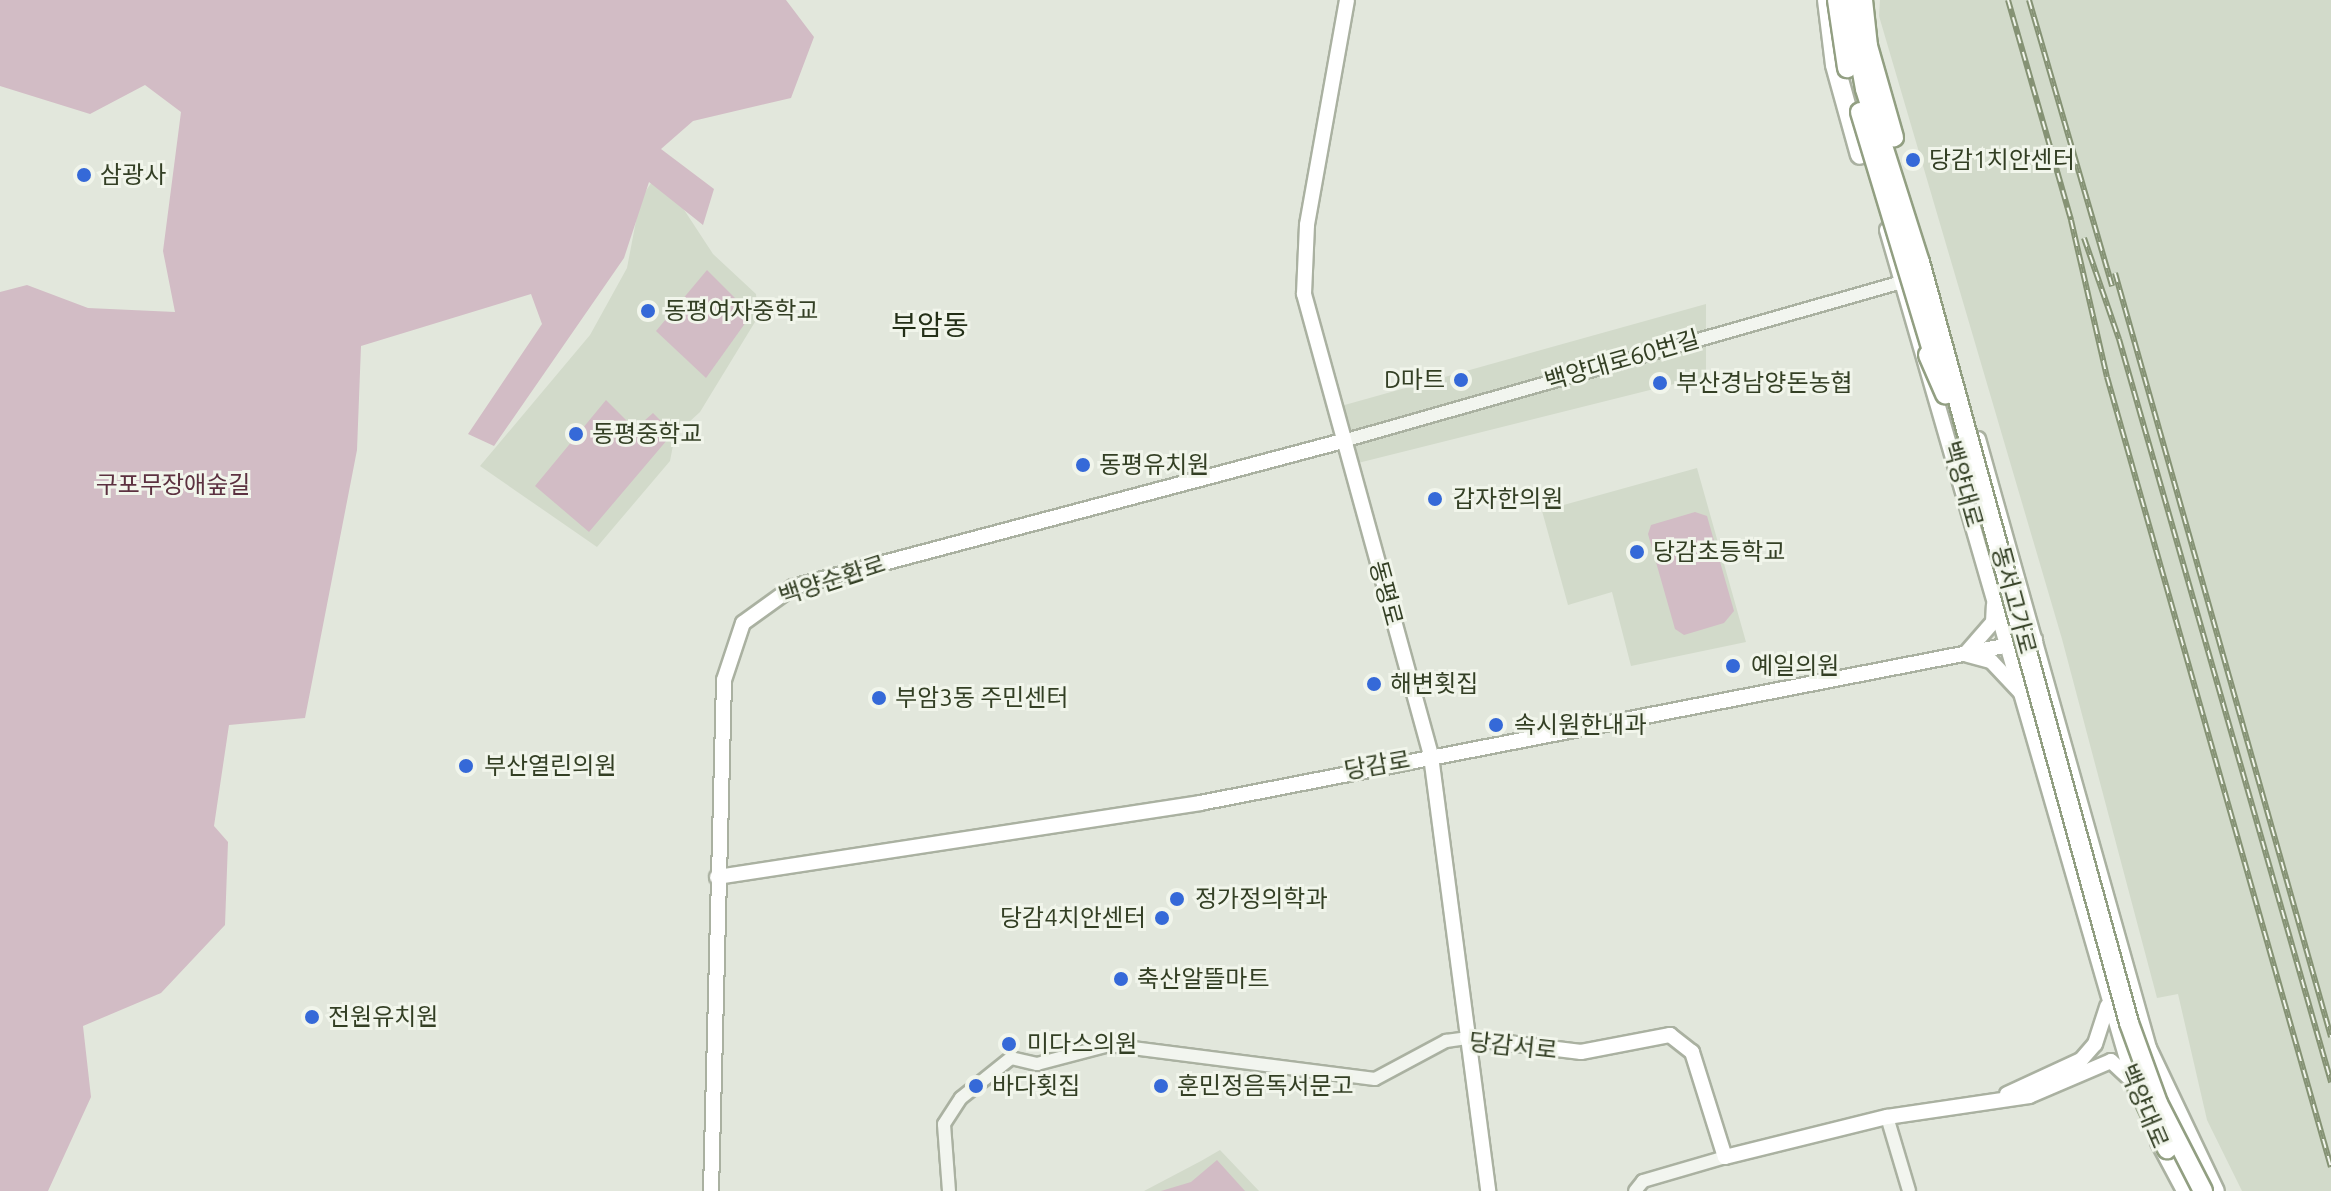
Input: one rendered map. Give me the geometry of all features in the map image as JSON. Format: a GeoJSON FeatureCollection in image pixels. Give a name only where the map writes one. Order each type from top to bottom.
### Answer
{"type":"FeatureCollection","features":[{"type":"Feature","properties":{"kind":"highway"},"geometry":{"type":"LineString","coordinates":[[1827,0],[1835,65],[1860,155],[1945,394]]}},
{"type":"Feature","properties":{"kind":"highway","name":"동서고가로"},"geometry":{"type":"LineString","coordinates":[[1835,0],[1846,64],[1945,394],[2118,1024],[2150,1117],[2187,1191]]}},
{"type":"Feature","properties":{"kind":"highway","name":"동서고가로"},"geometry":{"type":"LineString","coordinates":[[1851,0],[1865,89],[1924,275],[2129,1023],[2158,1103],[2203,1191]]}},
{"type":"Feature","properties":{"kind":"highway"},"geometry":{"type":"LineString","coordinates":[[1864,0],[1873,71],[1926,248],[1924,275]]}},
{"type":"Feature","properties":{"kind":"main road","name":"동평로"},"geometry":{"type":"LineString","coordinates":[[1347,0],[1304,248],[1304,294],[1431,756],[1488,1191]]}},
{"type":"Feature","properties":{"kind":"main road","name":"백양대로"},"geometry":{"type":"LineString","coordinates":[[1835,0],[1843,82],[1995,592],[2108,1004],[2131,1080],[2187,1191]]}},
{"type":"Feature","properties":{"kind":"main road","name":"백양대로"},"geometry":{"type":"LineString","coordinates":[[1851,0],[1865,77],[1936,290],[2149,1048],[2217,1191]]}},
{"type":"Feature","properties":{"kind":"main road","name":"백양대로"},"geometry":{"type":"LineString","coordinates":[[1864,0],[1889,147]]}},
{"type":"Feature","properties":{"kind":"main road"},"geometry":{"type":"LineString","coordinates":[[1890,240],[1906,248],[1916,233]]}},
{"type":"Feature","properties":{"kind":"main road","name":"백양순환로"},"geometry":{"type":"LineString","coordinates":[[711,1191],[717,877],[727,660],[743,623],[773,597],[1343,441]]}},
{"type":"Feature","properties":{"kind":"main road"},"geometry":{"type":"LineString","coordinates":[[1995,592],[1993,622],[1964,654],[1991,661],[2024,696]]}},
{"type":"Feature","properties":{"kind":"main road","name":"당감로"},"geometry":{"type":"LineString","coordinates":[[717,877],[1200,803],[2035,640]]}},
{"type":"Feature","properties":{"kind":"main road"},"geometry":{"type":"LineString","coordinates":[[2003,1096],[2081,1060],[2095,1044],[2108,1004]]}},
{"type":"Feature","properties":{"kind":"main road","name":"당감서로"},"geometry":{"type":"LineString","coordinates":[[1467,1038],[1581,1052],[1670,1035],[1692,1052],[1725,1157]]}},
{"type":"Feature","properties":{"kind":"main road"},"geometry":{"type":"LineString","coordinates":[[1725,1157],[1887,1117],[2060,1087],[2111,1061],[2131,1080]]}},
{"type":"Feature","properties":{"kind":"street"},"geometry":{"type":"LineString","coordinates":[[1901,282],[1919,278],[1936,290]]}},
{"type":"Feature","properties":{"kind":"street","name":"백양대로60번길"},"geometry":{"type":"LineString","coordinates":[[1343,441],[1901,282]]}},
{"type":"Feature","properties":{"kind":"street","name":"당감서로"},"geometry":{"type":"LineString","coordinates":[[949,1191],[944,1124],[961,1098],[1011,1058],[1037,1064],[1109,1045],[1375,1079],[1446,1041],[1467,1038]]}},
{"type":"Feature","properties":{"kind":"street"},"geometry":{"type":"LineString","coordinates":[[1887,1117],[1909,1191]]}},
{"type":"Feature","properties":{"kind":"street"},"geometry":{"type":"LineString","coordinates":[[1635,1191],[1643,1181],[1725,1157]]}},
{"type":"Feature","properties":{"kind":"shaded area"},"geometry":{"type":"Polygon","coordinates":[[[1880,0],[2331,0],[2331,1191],[2242,1191],[2207,1120],[2178,994],[2157,998],[2062,639],[1879,16],[1880,0]]]}},
{"type":"Feature","properties":{"kind":"shaded area"},"geometry":{"type":"Polygon","coordinates":[[[653,180],[679,202],[713,254],[756,294],[758,317],[700,412],[675,435],[670,461],[597,547],[480,466],[590,335],[627,268],[640,200],[653,180]]]}},
{"type":"Feature","properties":{"kind":"shaded area"},"geometry":{"type":"Polygon","coordinates":[[[1706,304],[1706,376],[1358,463],[1341,406],[1706,304]]]}},
{"type":"Feature","properties":{"kind":"shaded area","name":"당감초등학교"},"geometry":{"type":"Polygon","coordinates":[[[1697,468],[1746,642],[1631,666],[1612,592],[1568,605],[1542,511],[1697,468]]]}},
{"type":"Feature","properties":{"kind":"shaded area"},"geometry":{"type":"Polygon","coordinates":[[[1220,1150],[1259,1191],[1144,1191],[1201,1161],[1220,1150]]]}},
{"type":"Feature","properties":{"kind":"green space","name":"구포무장애숲길"},"geometry":{"type":"Polygon","coordinates":[[[0,0],[786,0],[814,37],[791,98],[693,121],[661,149],[714,189],[703,225],[649,182],[624,258],[494,446],[468,434],[542,324],[531,294],[361,346],[357,450],[305,718],[229,725],[214,826],[228,842],[225,925],[161,993],[83,1026],[91,1097],[48,1191],[0,1191],[0,292],[27,285],[88,308],[175,312],[163,251],[181,112],[145,85],[90,114],[0,86],[0,0]]]}},
{"type":"Feature","properties":{"kind":"green space"},"geometry":{"type":"Polygon","coordinates":[[[707,270],[743,306],[746,322],[706,378],[656,331],[707,270]]]}},
{"type":"Feature","properties":{"kind":"green space"},"geometry":{"type":"Polygon","coordinates":[[[606,400],[635,429],[653,413],[673,433],[589,532],[535,486],[606,400]]]}},
{"type":"Feature","properties":{"kind":"green space"},"geometry":{"type":"Polygon","coordinates":[[[1695,512],[1707,516],[1734,611],[1724,623],[1684,635],[1675,629],[1648,534],[1651,525],[1695,512]]]}},
{"type":"Feature","properties":{"kind":"green space"},"geometry":{"type":"Polygon","coordinates":[[[1217,1160],[1245,1191],[1161,1191],[1191,1182],[1217,1160]]]}},
{"type":"Feature","properties":{"kind":"railway"},"geometry":{"type":"LineString","coordinates":[[2008,0],[2071,220],[2107,377],[2331,1167]]}},
{"type":"Feature","properties":{"kind":"railway"},"geometry":{"type":"LineString","coordinates":[[2029,0],[2112,286]]}},
{"type":"Feature","properties":{"kind":"railway"},"geometry":{"type":"LineString","coordinates":[[2084,238],[2119,339],[2331,1082]]}},
{"type":"Feature","properties":{"kind":"railway"},"geometry":{"type":"LineString","coordinates":[[2115,273],[2331,1037]]}},
{"type":"Feature","properties":{"kind":"place","name":"당감1치안센터"},"geometry":{"type":"Point","coordinates":[1913,160]}},
{"type":"Feature","properties":{"kind":"place","name":"삼광사"},"geometry":{"type":"Point","coordinates":[84,175]}},
{"type":"Feature","properties":{"kind":"place","name":"동평여자중학교"},"geometry":{"type":"Point","coordinates":[648,311]}},
{"type":"Feature","properties":{"kind":"place","name":"D마트"},"geometry":{"type":"Point","coordinates":[1461,380]}},
{"type":"Feature","properties":{"kind":"place","name":"부산경남양돈농협"},"geometry":{"type":"Point","coordinates":[1660,383]}},
{"type":"Feature","properties":{"kind":"place","name":"동평중학교"},"geometry":{"type":"Point","coordinates":[576,434]}},
{"type":"Feature","properties":{"kind":"place","name":"동평유치원"},"geometry":{"type":"Point","coordinates":[1083,465]}},
{"type":"Feature","properties":{"kind":"place","name":"갑자한의원"},"geometry":{"type":"Point","coordinates":[1435,499]}},
{"type":"Feature","properties":{"kind":"place","name":"당감초등학교"},"geometry":{"type":"Point","coordinates":[1637,552]}},
{"type":"Feature","properties":{"kind":"place","name":"예일의원"},"geometry":{"type":"Point","coordinates":[1733,666]}},
{"type":"Feature","properties":{"kind":"place","name":"해변횟집"},"geometry":{"type":"Point","coordinates":[1374,684]}},
{"type":"Feature","properties":{"kind":"place","name":"부암3동 주민센터"},"geometry":{"type":"Point","coordinates":[879,698]}},
{"type":"Feature","properties":{"kind":"place","name":"속시원한내과"},"geometry":{"type":"Point","coordinates":[1496,725]}},
{"type":"Feature","properties":{"kind":"place","name":"부산열린의원"},"geometry":{"type":"Point","coordinates":[466,766]}},
{"type":"Feature","properties":{"kind":"place","name":"정가정의학과"},"geometry":{"type":"Point","coordinates":[1177,899]}},
{"type":"Feature","properties":{"kind":"place","name":"당감4치안센터"},"geometry":{"type":"Point","coordinates":[1162,918]}},
{"type":"Feature","properties":{"kind":"place","name":"축산알뜰마트"},"geometry":{"type":"Point","coordinates":[1121,979]}},
{"type":"Feature","properties":{"kind":"place","name":"전원유치원"},"geometry":{"type":"Point","coordinates":[312,1017]}},
{"type":"Feature","properties":{"kind":"place","name":"미다스의원"},"geometry":{"type":"Point","coordinates":[1009,1044]}},
{"type":"Feature","properties":{"kind":"place","name":"바다횟집"},"geometry":{"type":"Point","coordinates":[976,1086]}},
{"type":"Feature","properties":{"kind":"place","name":"훈민정음독서문고"},"geometry":{"type":"Point","coordinates":[1161,1086]}},
{"type":"Feature","properties":{"kind":"district","name":"부암동"},"geometry":{"type":"Point","coordinates":[930,325]}}]}
